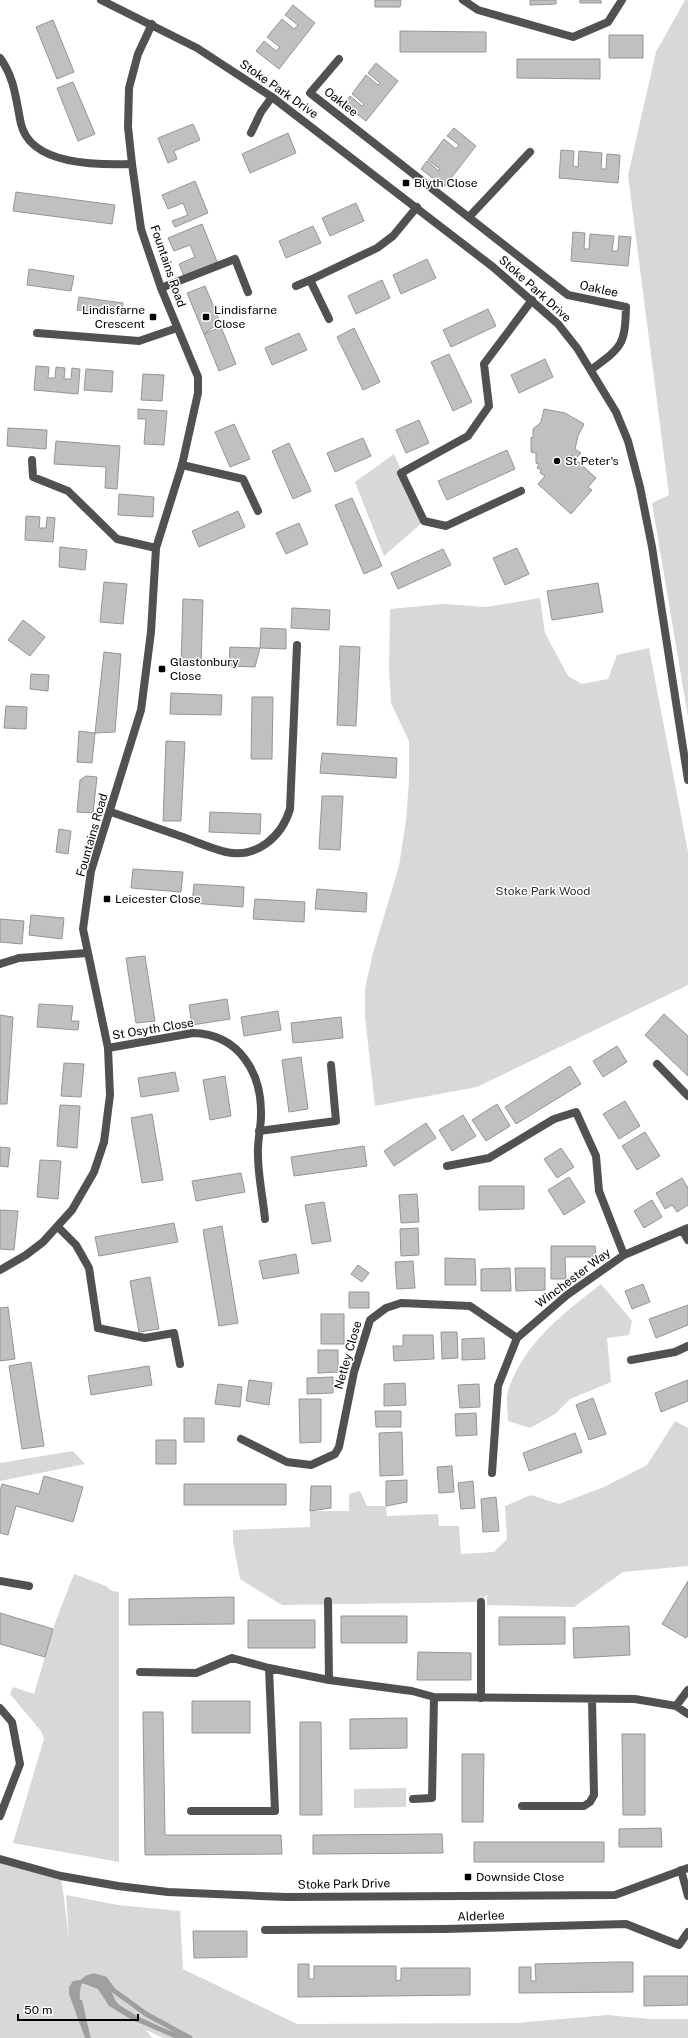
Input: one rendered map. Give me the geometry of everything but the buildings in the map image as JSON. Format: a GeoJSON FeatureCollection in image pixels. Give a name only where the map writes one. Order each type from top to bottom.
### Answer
{"type":"FeatureCollection","features":[{"type":"Feature","properties":{"kind":"street","name":"Stoke Park Drive"},"geometry":{"type":"LineString","coordinates":[[101,0],[152,24],[197,48],[272,97],[417,207],[532,300],[558,324],[592,369],[611,402],[628,441],[640,487],[652,547],[688,780]]}},
{"type":"Feature","properties":{"kind":"street"},"geometry":{"type":"LineString","coordinates":[[464,0],[478,10],[573,36],[608,22],[622,0]]}},
{"type":"Feature","properties":{"kind":"street","name":"Fountains Road"},"geometry":{"type":"LineString","coordinates":[[0,1270],[26,1255],[58,1227],[84,1192],[94,1172],[104,1142],[110,1095],[108,1048],[83,929],[92,871],[141,710],[151,632],[156,548],[182,465],[198,394],[198,377],[161,288],[141,229],[132,164],[128,127],[129,88],[138,54],[152,24]]}},
{"type":"Feature","properties":{"kind":"street"},"geometry":{"type":"LineString","coordinates":[[0,58],[11,77],[22,127],[26,135],[37,148],[49,155],[62,158],[107,165],[132,164]]}},
{"type":"Feature","properties":{"kind":"street","name":"Oaklee"},"geometry":{"type":"LineString","coordinates":[[339,59],[310,93],[568,295],[626,307],[626,331],[616,351],[592,369]]}},
{"type":"Feature","properties":{"kind":"street"},"geometry":{"type":"LineString","coordinates":[[251,133],[260,112],[272,97]]}},
{"type":"Feature","properties":{"kind":"street"},"geometry":{"type":"LineString","coordinates":[[469,217],[530,152]]}},
{"type":"Feature","properties":{"kind":"street"},"geometry":{"type":"LineString","coordinates":[[296,286],[377,248],[393,236],[417,207]]}},
{"type":"Feature","properties":{"kind":"street"},"geometry":{"type":"LineString","coordinates":[[161,288],[236,259],[248,292]]}},
{"type":"Feature","properties":{"kind":"street"},"geometry":{"type":"LineString","coordinates":[[310,280],[329,319]]}},
{"type":"Feature","properties":{"kind":"street"},"geometry":{"type":"LineString","coordinates":[[521,491],[446,526],[424,522],[401,473],[468,436],[489,406],[484,364],[532,300]]}},
{"type":"Feature","properties":{"kind":"street"},"geometry":{"type":"LineString","coordinates":[[37,334],[139,341],[177,328]]}},
{"type":"Feature","properties":{"kind":"street"},"geometry":{"type":"LineString","coordinates":[[32,460],[33,477],[68,491],[117,539],[156,548]]}},
{"type":"Feature","properties":{"kind":"street"},"geometry":{"type":"LineString","coordinates":[[182,465],[243,479],[258,511]]}},
{"type":"Feature","properties":{"kind":"street"},"geometry":{"type":"LineString","coordinates":[[111,812],[227,852],[248,852],[273,839],[284,825],[290,809],[297,645]]}},
{"type":"Feature","properties":{"kind":"street"},"geometry":{"type":"LineString","coordinates":[[0,964],[19,958],[87,953]]}},
{"type":"Feature","properties":{"kind":"street","name":"St Osyth Close"},"geometry":{"type":"LineString","coordinates":[[108,1048],[194,1033],[204,1033],[223,1039],[231,1044],[246,1060],[256,1080],[261,1115],[258,1158],[265,1219]]}},
{"type":"Feature","properties":{"kind":"street"},"geometry":{"type":"LineString","coordinates":[[657,1064],[688,1096]]}},
{"type":"Feature","properties":{"kind":"street"},"geometry":{"type":"LineString","coordinates":[[259,1131],[336,1121],[331,1065]]}},
{"type":"Feature","properties":{"kind":"street"},"geometry":{"type":"LineString","coordinates":[[447,1166],[489,1158],[554,1119],[576,1112],[596,1156],[599,1192],[624,1255]]}},
{"type":"Feature","properties":{"kind":"street"},"geometry":{"type":"LineString","coordinates":[[58,1227],[76,1245],[89,1268],[98,1328],[145,1338],[174,1333],[180,1364]]}},
{"type":"Feature","properties":{"kind":"street"},"geometry":{"type":"LineString","coordinates":[[685,1230],[688,1240]]}},
{"type":"Feature","properties":{"kind":"street","name":"Winchester Way"},"geometry":{"type":"LineString","coordinates":[[492,1473],[498,1386],[517,1338],[567,1295],[624,1255],[685,1230]]}},
{"type":"Feature","properties":{"kind":"street","name":"Netley Close"},"geometry":{"type":"LineString","coordinates":[[241,1439],[287,1462],[311,1465],[335,1454],[339,1447],[354,1372],[370,1320],[386,1308],[402,1303],[470,1306],[517,1338]]}},
{"type":"Feature","properties":{"kind":"street"},"geometry":{"type":"LineString","coordinates":[[631,1360],[674,1352],[688,1346]]}},
{"type":"Feature","properties":{"kind":"street"},"geometry":{"type":"LineString","coordinates":[[0,1581],[29,1586]]}},
{"type":"Feature","properties":{"kind":"street"},"geometry":{"type":"LineString","coordinates":[[328,1601],[329,1680]]}},
{"type":"Feature","properties":{"kind":"street"},"geometry":{"type":"LineString","coordinates":[[481,1602],[481,1698]]}},
{"type":"Feature","properties":{"kind":"street"},"geometry":{"type":"LineString","coordinates":[[140,1672],[196,1674],[232,1658],[269,1668],[329,1680],[412,1691],[434,1697],[635,1699],[676,1706],[688,1714]]}},
{"type":"Feature","properties":{"kind":"street"},"geometry":{"type":"LineString","coordinates":[[192,1811],[275,1811],[269,1668]]}},
{"type":"Feature","properties":{"kind":"street"},"geometry":{"type":"LineString","coordinates":[[676,1706],[688,1690]]}},
{"type":"Feature","properties":{"kind":"street"},"geometry":{"type":"LineString","coordinates":[[413,1799],[432,1798],[434,1697]]}},
{"type":"Feature","properties":{"kind":"street"},"geometry":{"type":"LineString","coordinates":[[522,1806],[584,1806],[590,1802],[594,1795],[592,1699]]}},
{"type":"Feature","properties":{"kind":"street"},"geometry":{"type":"LineString","coordinates":[[0,1708],[12,1722],[20,1764],[0,1816]]}},
{"type":"Feature","properties":{"kind":"street","name":"Stoke Park Drive"},"geometry":{"type":"LineString","coordinates":[[0,1859],[61,1876],[118,1886],[168,1892],[264,1897],[614,1895],[685,1869]]}},
{"type":"Feature","properties":{"kind":"street"},"geometry":{"type":"LineString","coordinates":[[685,1869],[688,1896]]}},
{"type":"Feature","properties":{"kind":"street","name":"Alderlee"},"geometry":{"type":"LineString","coordinates":[[264,1930],[444,1929],[626,1924],[679,1945],[688,1932]]}},
{"type":"Feature","properties":{"kind":"green space"},"geometry":{"type":"Polygon","coordinates":[[[685,0],[688,0],[688,717],[652,503],[669,495],[628,175],[656,52],[685,0]]]}},
{"type":"Feature","properties":{"kind":"green space"},"geometry":{"type":"Polygon","coordinates":[[[394,454],[424,521],[384,556],[355,482],[394,454]]]}},
{"type":"Feature","properties":{"kind":"green space","name":"Stoke Park Wood"},"geometry":{"type":"Polygon","coordinates":[[[540,598],[545,633],[568,676],[582,684],[608,679],[617,655],[649,648],[688,852],[688,985],[477,1087],[375,1106],[365,1016],[365,988],[373,953],[399,866],[406,821],[409,780],[409,741],[391,703],[389,667],[390,609],[443,604],[487,607],[540,598]]]}},
{"type":"Feature","properties":{"kind":"green space"},"geometry":{"type":"Polygon","coordinates":[[[601,1284],[632,1321],[629,1335],[607,1338],[611,1382],[570,1399],[555,1414],[530,1428],[508,1421],[508,1392],[516,1372],[525,1356],[547,1330],[573,1306],[601,1284]]]}},
{"type":"Feature","properties":{"kind":"green space"},"geometry":{"type":"Polygon","coordinates":[[[675,1421],[688,1428],[688,1566],[623,1572],[574,1607],[487,1605],[487,1594],[481,1602],[282,1605],[240,1579],[233,1542],[233,1530],[310,1527],[310,1511],[349,1511],[349,1494],[360,1491],[367,1506],[386,1506],[387,1516],[438,1514],[439,1526],[459,1526],[461,1554],[494,1552],[507,1539],[505,1506],[531,1495],[559,1504],[604,1487],[647,1465],[675,1421]]]}},
{"type":"Feature","properties":{"kind":"green space"},"geometry":{"type":"Polygon","coordinates":[[[73,1451],[85,1464],[0,1481],[0,1463],[73,1451]]]}},
{"type":"Feature","properties":{"kind":"green space"},"geometry":{"type":"Polygon","coordinates":[[[74,1574],[106,1586],[112,1591],[119,1592],[119,1862],[13,1843],[44,1739],[41,1731],[10,1694],[13,1687],[34,1694],[55,1623],[74,1574]]]}},
{"type":"Feature","properties":{"kind":"green space"},"geometry":{"type":"Polygon","coordinates":[[[406,1788],[406,1807],[354,1808],[354,1789],[406,1788]]]}},
{"type":"Feature","properties":{"kind":"green space"},"geometry":{"type":"Polygon","coordinates":[[[0,1856],[61,1876],[69,1938],[66,1895],[118,1905],[180,1911],[183,1969],[297,2024],[517,2023],[607,2015],[650,2019],[688,2019],[688,2038],[189,2038],[150,2022],[125,2009],[138,2023],[174,2038],[163,2038],[146,2030],[152,2038],[0,2038],[0,1856]]]}},
{"type":"Feature","properties":{"kind":"shaded area"},"geometry":{"type":"Polygon","coordinates":[[[100,1977],[107,1983],[115,2000],[121,2006],[163,2028],[189,2038],[174,2038],[132,2020],[109,2006],[98,1989],[82,1983],[80,1989],[81,2011],[91,2038],[85,2038],[69,1994],[69,1987],[73,1981],[100,1977]]]}},
{"type":"Feature","properties":{"kind":"waterway"},"geometry":{"type":"LineString","coordinates":[[83,1981],[94,1976],[105,1979],[113,1990],[146,2014],[190,2038]]}},
{"type":"Feature","properties":{"kind":"waterway"},"geometry":{"type":"LineString","coordinates":[[80,2002],[88,2038]]}},
{"type":"Feature","properties":{"kind":"place","name":"Blyth Close"},"geometry":{"type":"Point","coordinates":[406,183]}},
{"type":"Feature","properties":{"kind":"place","name":"Lindisfarne Crescent"},"geometry":{"type":"Point","coordinates":[153,317]}},
{"type":"Feature","properties":{"kind":"place","name":"Lindisfarne Close"},"geometry":{"type":"Point","coordinates":[206,317]}},
{"type":"Feature","properties":{"kind":"place","name":"St Peter's"},"geometry":{"type":"Point","coordinates":[557,461]}},
{"type":"Feature","properties":{"kind":"place","name":"Glastonbury Close"},"geometry":{"type":"Point","coordinates":[162,669]}},
{"type":"Feature","properties":{"kind":"place","name":"Leicester Close"},"geometry":{"type":"Point","coordinates":[107,899]}},
{"type":"Feature","properties":{"kind":"place","name":"Downside Close"},"geometry":{"type":"Point","coordinates":[468,1877]}}]}
